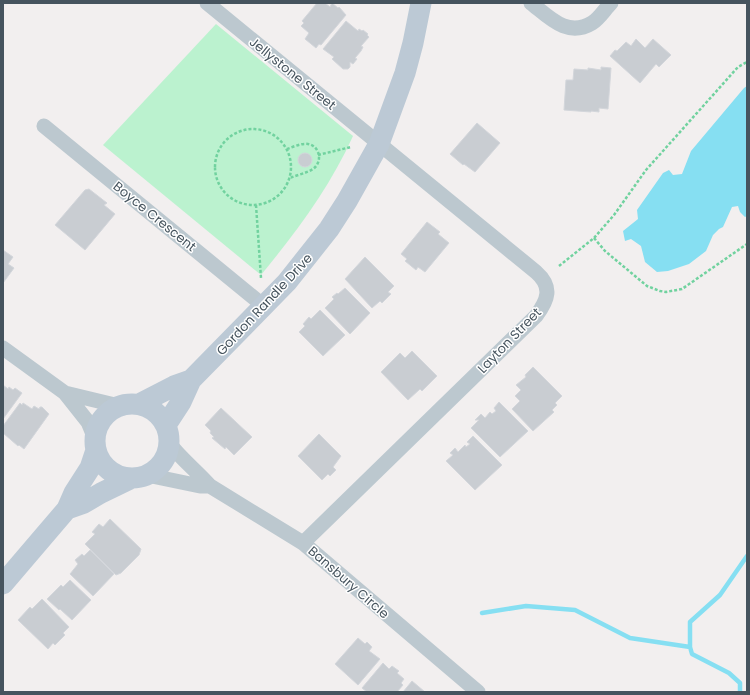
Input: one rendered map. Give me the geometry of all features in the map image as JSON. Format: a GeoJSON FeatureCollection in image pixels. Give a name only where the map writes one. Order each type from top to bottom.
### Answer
{"type":"FeatureCollection","features":[{"type":"Feature","properties":{"kind":"street","name":"Jellystone Street"},"geometry":{"type":"LineString","coordinates":[[207,3],[379,144]]}},
{"type":"Feature","properties":{"kind":"street","name":"Gordon Randle Drive"},"geometry":{"type":"LineString","coordinates":[[168,434],[191,380],[265,307],[310,255],[347,201],[379,144],[405,73],[421,3]]}},
{"type":"Feature","properties":{"kind":"street"},"geometry":{"type":"LineString","coordinates":[[531,3],[562,27],[574,28],[584,27],[593,23],[611,3]]}},
{"type":"Feature","properties":{"kind":"street","name":"Boyce Crescent"},"geometry":{"type":"LineString","coordinates":[[44,126],[265,307]]}},
{"type":"Feature","properties":{"kind":"street","name":"Layton Street"},"geometry":{"type":"LineString","coordinates":[[303,543],[536,316],[546,300],[548,290],[541,276],[379,144]]}},
{"type":"Feature","properties":{"kind":"street"},"geometry":{"type":"LineString","coordinates":[[3,348],[65,393],[88,422],[96,444],[98,456],[107,468],[119,476],[140,476]]}},
{"type":"Feature","properties":{"kind":"street","name":"Gordon Randle Drive"},"geometry":{"type":"LineString","coordinates":[[129,405],[191,380]]}},
{"type":"Feature","properties":{"kind":"street"},"geometry":{"type":"LineString","coordinates":[[65,393],[129,405],[146,406],[158,414],[168,434],[166,456],[159,467],[101,493],[84,504],[67,509]]}},
{"type":"Feature","properties":{"kind":"street"},"geometry":{"type":"LineString","coordinates":[[3,584],[67,509],[74,493],[90,468],[99,425],[102,419],[107,414],[129,405]]}},
{"type":"Feature","properties":{"kind":"street","name":"Bansbury Circle"},"geometry":{"type":"LineString","coordinates":[[168,434],[180,457],[199,473],[210,486],[303,543],[478,692]]}},
{"type":"Feature","properties":{"kind":"street","name":"Bansbury Circle"},"geometry":{"type":"LineString","coordinates":[[140,476],[200,486],[210,486]]}},
{"type":"Feature","properties":{"kind":"path"},"geometry":{"type":"LineString","coordinates":[[559,266],[594,238],[614,215],[646,170],[738,67],[747,62]]}},
{"type":"Feature","properties":{"kind":"path"},"geometry":{"type":"LineString","coordinates":[[252,128],[269,132],[277,137],[287,149],[291,159],[290,178],[280,195],[263,204],[244,204],[235,201],[227,195],[216,179],[214,170],[217,153],[227,138],[235,133],[252,128]]}},
{"type":"Feature","properties":{"kind":"path"},"geometry":{"type":"LineString","coordinates":[[287,149],[302,144],[308,144],[318,151],[318,164],[314,168],[290,178]]}},
{"type":"Feature","properties":{"kind":"path"},"geometry":{"type":"LineString","coordinates":[[318,155],[351,147]]}},
{"type":"Feature","properties":{"kind":"path"},"geometry":{"type":"LineString","coordinates":[[256,205],[261,278]]}},
{"type":"Feature","properties":{"kind":"path"},"geometry":{"type":"LineString","coordinates":[[594,238],[605,251],[647,286],[666,292],[682,289],[747,244]]}},
{"type":"Feature","properties":{"kind":"green space"},"geometry":{"type":"Polygon","coordinates":[[[216,24],[353,136],[334,173],[312,208],[261,275],[103,145],[216,24]]]}},
{"type":"Feature","properties":{"kind":"water"},"geometry":{"type":"Polygon","coordinates":[[[747,86],[747,216],[745,217],[740,212],[738,206],[732,207],[723,227],[713,235],[706,251],[689,264],[668,271],[657,272],[645,262],[641,246],[631,239],[625,241],[623,231],[638,219],[637,210],[663,173],[669,170],[673,175],[682,174],[691,151],[747,86]]]}},
{"type":"Feature","properties":{"kind":"building"},"geometry":{"type":"Polygon","coordinates":[[[317,3],[325,3],[330,7],[332,3],[338,8],[339,7],[346,15],[321,45],[319,44],[316,48],[305,39],[309,33],[301,26],[304,23],[302,21],[317,3]]]}},
{"type":"Feature","properties":{"kind":"building"},"geometry":{"type":"Polygon","coordinates":[[[346,21],[358,31],[359,29],[362,31],[363,30],[369,37],[361,46],[363,47],[355,58],[357,59],[353,64],[350,62],[350,67],[348,69],[343,69],[332,59],[334,57],[323,49],[346,21]]]}},
{"type":"Feature","properties":{"kind":"building"},"geometry":{"type":"Polygon","coordinates":[[[636,39],[645,48],[653,39],[671,55],[659,67],[656,64],[640,83],[610,56],[615,50],[617,51],[626,42],[631,46],[636,39]]]}},
{"type":"Feature","properties":{"kind":"building"},"geometry":{"type":"Polygon","coordinates":[[[601,67],[611,68],[608,109],[599,108],[599,112],[564,110],[566,80],[573,80],[574,69],[588,70],[588,68],[601,70],[601,67]]]}},
{"type":"Feature","properties":{"kind":"building"},"geometry":{"type":"Polygon","coordinates":[[[477,123],[500,143],[475,172],[464,164],[463,165],[450,154],[477,123]]]}},
{"type":"Feature","properties":{"kind":"building"},"geometry":{"type":"Polygon","coordinates":[[[302,153],[308,153],[312,157],[312,163],[308,167],[302,167],[298,163],[298,157],[302,153]]]}},
{"type":"Feature","properties":{"kind":"building"},"geometry":{"type":"Polygon","coordinates":[[[89,189],[107,203],[104,205],[115,214],[85,250],[55,225],[85,190],[89,189]]]}},
{"type":"Feature","properties":{"kind":"building"},"geometry":{"type":"Polygon","coordinates":[[[427,222],[440,232],[438,234],[449,243],[425,272],[418,267],[416,270],[405,261],[407,259],[401,254],[427,222]]]}},
{"type":"Feature","properties":{"kind":"building"},"geometry":{"type":"Polygon","coordinates":[[[3,250],[13,257],[8,264],[14,268],[3,283],[3,250]]]}},
{"type":"Feature","properties":{"kind":"building"},"geometry":{"type":"Polygon","coordinates":[[[365,257],[394,286],[388,292],[391,294],[382,303],[380,301],[372,308],[345,279],[365,257]]]}},
{"type":"Feature","properties":{"kind":"building"},"geometry":{"type":"Polygon","coordinates":[[[345,288],[370,313],[350,334],[325,308],[334,299],[332,297],[345,288]]]}},
{"type":"Feature","properties":{"kind":"building"},"geometry":{"type":"Polygon","coordinates":[[[320,310],[345,335],[323,356],[299,332],[305,326],[303,324],[309,317],[311,319],[320,310]]]}},
{"type":"Feature","properties":{"kind":"building"},"geometry":{"type":"Polygon","coordinates":[[[412,351],[437,376],[422,391],[420,389],[408,400],[381,372],[400,353],[405,358],[412,351]]]}},
{"type":"Feature","properties":{"kind":"building"},"geometry":{"type":"Polygon","coordinates":[[[533,367],[562,396],[555,403],[557,405],[552,410],[554,412],[533,431],[512,409],[520,401],[515,396],[521,390],[516,385],[526,377],[525,375],[533,367]]]}},
{"type":"Feature","properties":{"kind":"building"},"geometry":{"type":"Polygon","coordinates":[[[3,385],[8,389],[9,387],[13,390],[15,388],[22,393],[3,419],[3,385]]]}},
{"type":"Feature","properties":{"kind":"building"},"geometry":{"type":"Polygon","coordinates":[[[499,402],[528,431],[500,457],[471,428],[479,420],[475,420],[481,414],[485,418],[490,412],[492,414],[496,411],[494,408],[499,402]]]}},
{"type":"Feature","properties":{"kind":"building"},"geometry":{"type":"Polygon","coordinates":[[[20,403],[22,405],[23,403],[32,409],[34,406],[39,409],[42,407],[49,414],[24,449],[19,445],[18,446],[3,433],[3,426],[20,403]]]}},
{"type":"Feature","properties":{"kind":"building"},"geometry":{"type":"Polygon","coordinates":[[[221,408],[252,437],[234,455],[226,447],[225,449],[212,438],[214,437],[210,433],[211,431],[205,425],[221,408]]]}},
{"type":"Feature","properties":{"kind":"building"},"geometry":{"type":"Polygon","coordinates":[[[319,434],[341,456],[333,467],[336,470],[330,476],[328,474],[322,480],[298,456],[319,434]]]}},
{"type":"Feature","properties":{"kind":"building"},"geometry":{"type":"Polygon","coordinates":[[[473,436],[502,465],[475,490],[446,461],[453,455],[450,453],[455,448],[458,452],[465,445],[466,447],[470,444],[467,442],[473,436]]]}},
{"type":"Feature","properties":{"kind":"building"},"geometry":{"type":"Polygon","coordinates":[[[110,519],[141,549],[139,555],[121,573],[116,575],[85,544],[95,534],[92,532],[99,524],[103,527],[110,519]]]}},
{"type":"Feature","properties":{"kind":"building"},"geometry":{"type":"Polygon","coordinates":[[[90,550],[114,574],[93,596],[70,574],[78,564],[75,560],[82,554],[84,556],[90,550]]]}},
{"type":"Feature","properties":{"kind":"building"},"geometry":{"type":"Polygon","coordinates":[[[70,580],[91,600],[72,620],[47,599],[61,585],[63,587],[70,580]]]}},
{"type":"Feature","properties":{"kind":"building"},"geometry":{"type":"Polygon","coordinates":[[[42,599],[69,627],[63,633],[65,635],[55,645],[53,643],[48,649],[18,620],[30,607],[32,609],[42,599]]]}},
{"type":"Feature","properties":{"kind":"building"},"geometry":{"type":"Polygon","coordinates":[[[358,638],[365,644],[367,642],[372,647],[369,651],[380,659],[358,685],[335,664],[358,638]]]}},
{"type":"Feature","properties":{"kind":"building"},"geometry":{"type":"Polygon","coordinates":[[[383,663],[389,669],[392,666],[399,671],[397,673],[404,679],[401,683],[403,685],[397,692],[367,692],[362,688],[383,663]]]}},
{"type":"Feature","properties":{"kind":"building"},"geometry":{"type":"Polygon","coordinates":[[[412,681],[425,692],[403,692],[412,681]]]}},
{"type":"Feature","properties":{"kind":"waterway"},"geometry":{"type":"LineString","coordinates":[[740,692],[740,683],[729,673],[692,654],[690,647],[690,622],[720,595],[747,556]]}},
{"type":"Feature","properties":{"kind":"waterway"},"geometry":{"type":"LineString","coordinates":[[482,613],[526,606],[575,610],[630,638],[690,647]]}}]}
